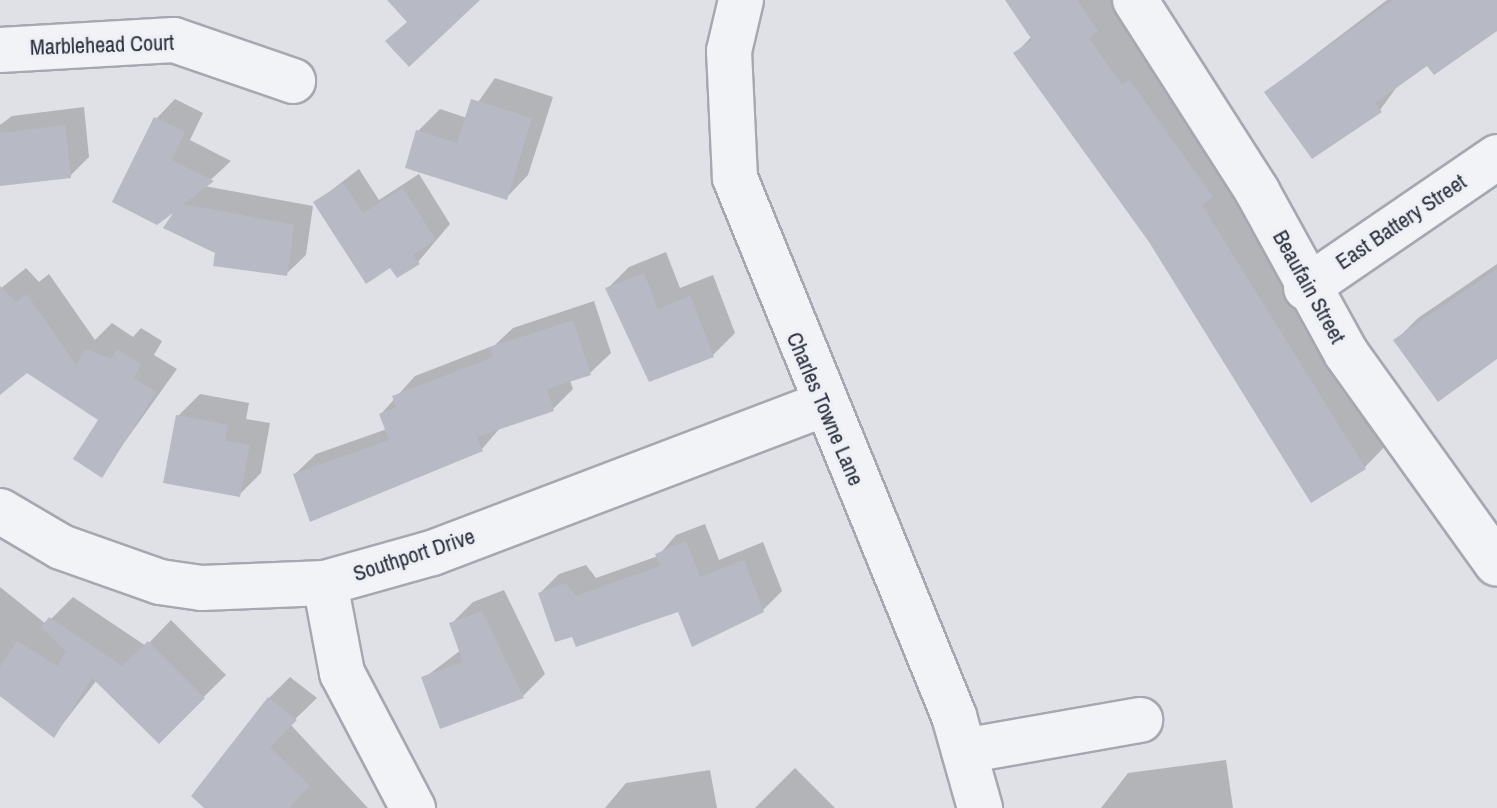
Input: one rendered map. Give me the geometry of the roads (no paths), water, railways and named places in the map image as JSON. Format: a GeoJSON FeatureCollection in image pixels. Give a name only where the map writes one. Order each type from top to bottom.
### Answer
{"type":"FeatureCollection","features":[{"type":"Feature","properties":{"kind":"street","name":"Charles Towne Lane"},"geometry":{"type":"LineString","coordinates":[[741,0],[729,51],[735,178],[822,405],[964,751],[980,808]]}},
{"type":"Feature","properties":{"kind":"street","name":"Beaufain Street"},"geometry":{"type":"LineString","coordinates":[[1135,0],[1257,191],[1306,288],[1497,564]]}},
{"type":"Feature","properties":{"kind":"street","name":"Marblehead Court"},"geometry":{"type":"LineString","coordinates":[[0,50],[174,40],[293,81]]}},
{"type":"Feature","properties":{"kind":"street","name":"East Battery Street"},"geometry":{"type":"LineString","coordinates":[[1306,288],[1497,157]]}},
{"type":"Feature","properties":{"kind":"street","name":"Southport Drive"},"geometry":{"type":"LineString","coordinates":[[0,511],[61,547],[160,582],[202,588],[325,583],[432,553],[822,405]]}},
{"type":"Feature","properties":{"kind":"street"},"geometry":{"type":"LineString","coordinates":[[325,583],[342,673],[413,808]]}},
{"type":"Feature","properties":{"kind":"street"},"geometry":{"type":"LineString","coordinates":[[964,751],[1140,720]]}}]}
